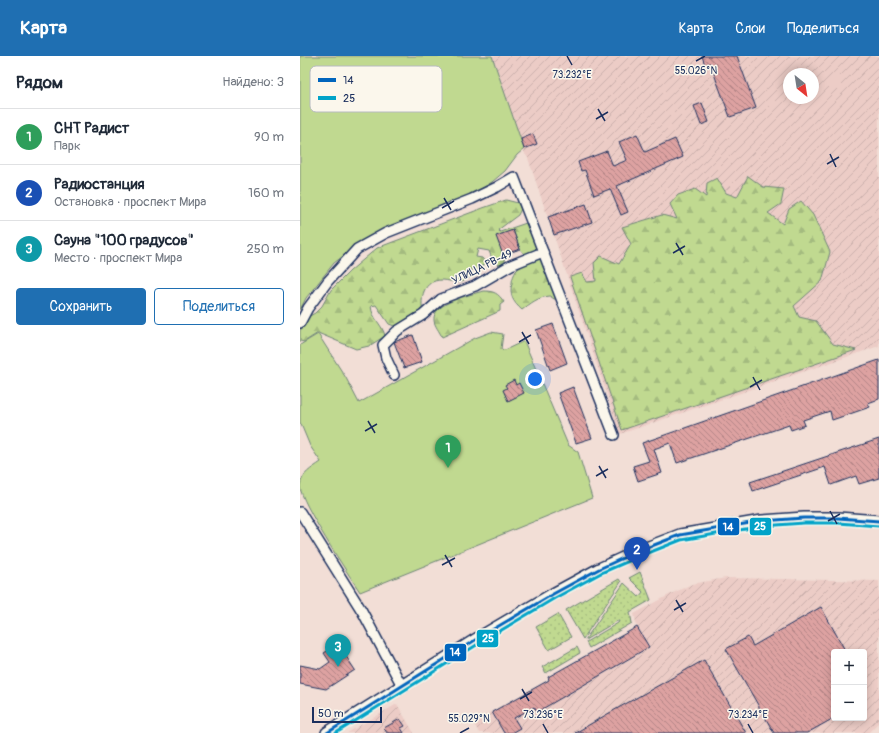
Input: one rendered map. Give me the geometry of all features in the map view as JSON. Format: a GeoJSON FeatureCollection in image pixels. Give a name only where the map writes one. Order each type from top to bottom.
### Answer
{"type":"FeatureCollection","features":[{"type":"Feature","properties":{"kind":"street"},"geometry":{"type":"LineString","coordinates":[[300,323],[308,308],[328,281],[357,249],[386,233],[472,200],[514,176],[614,435]]}},
{"type":"Feature","properties":{"kind":"street","name":"УЛИЦА РВ-49"},"geometry":{"type":"LineString","coordinates":[[394,375],[386,358],[383,345],[397,331],[423,315],[441,299],[475,286],[511,265],[543,252]]}},
{"type":"Feature","properties":{"kind":"street"},"geometry":{"type":"LineString","coordinates":[[300,512],[362,611],[402,686]]}},
{"type":"Feature","properties":{"kind":"street"},"geometry":{"type":"LineString","coordinates":[[327,733],[553,594],[624,558],[680,535],[762,521],[804,518],[838,518],[879,521]]}},
{"type":"Feature","properties":{"kind":"shaded area"},"geometry":{"type":"Polygon","coordinates":[[[492,56],[879,56],[879,346],[620,434],[528,158],[525,154],[492,56]]]}},
{"type":"Feature","properties":{"kind":"shaded area"},"geometry":{"type":"Polygon","coordinates":[[[726,578],[879,581],[879,722],[868,733],[479,733],[473,722],[549,680],[560,698],[649,648],[637,627],[634,614],[692,584],[726,578]]]}},
{"type":"Feature","properties":{"kind":"shaded area"},"geometry":{"type":"Polygon","coordinates":[[[397,704],[414,733],[347,733],[397,704]]]}},
{"type":"Feature","properties":{"kind":"green space"},"geometry":{"type":"Polygon","coordinates":[[[300,56],[492,56],[524,149],[517,155],[505,171],[492,182],[470,196],[355,247],[334,263],[306,298],[300,310],[300,56]]]}},
{"type":"Feature","properties":{"kind":"green space"},"geometry":{"type":"Polygon","coordinates":[[[748,176],[763,187],[784,189],[781,204],[768,213],[783,224],[789,209],[801,201],[813,215],[830,252],[822,281],[794,306],[799,317],[816,321],[833,344],[856,350],[622,430],[570,277],[582,273],[587,282],[596,281],[594,263],[601,256],[619,264],[631,244],[622,227],[662,215],[677,219],[670,204],[678,195],[695,189],[706,197],[707,183],[717,178],[726,193],[737,197],[748,176]]]}},
{"type":"Feature","properties":{"kind":"green space"},"geometry":{"type":"Polygon","coordinates":[[[506,200],[518,203],[521,209],[518,215],[498,230],[500,232],[529,222],[540,250],[525,255],[520,249],[513,230],[497,236],[506,264],[499,265],[493,261],[489,251],[478,249],[476,257],[482,258],[486,263],[476,270],[470,270],[469,278],[461,282],[442,280],[431,283],[424,291],[422,302],[423,313],[397,327],[389,324],[376,305],[371,306],[373,315],[382,328],[385,336],[369,346],[356,349],[318,333],[304,342],[300,341],[300,331],[306,318],[315,313],[322,306],[331,290],[350,271],[377,248],[506,200]]]}},
{"type":"Feature","properties":{"kind":"green space"},"geometry":{"type":"Polygon","coordinates":[[[541,257],[558,299],[554,299],[550,296],[538,299],[522,310],[516,304],[511,295],[513,277],[521,266],[541,257]]]}},
{"type":"Feature","properties":{"kind":"green space"},"geometry":{"type":"Polygon","coordinates":[[[483,291],[495,293],[502,299],[504,302],[500,305],[500,311],[442,337],[434,320],[435,314],[439,309],[445,304],[461,297],[483,291]]]}},
{"type":"Feature","properties":{"kind":"green space"},"geometry":{"type":"Polygon","coordinates":[[[491,332],[503,334],[501,349],[505,350],[524,341],[568,445],[578,452],[592,498],[360,592],[316,522],[302,494],[300,486],[303,478],[310,469],[321,462],[310,446],[300,422],[300,345],[318,334],[346,378],[359,403],[475,338],[491,332]]]}},
{"type":"Feature","properties":{"kind":"green space"},"geometry":{"type":"Polygon","coordinates":[[[640,572],[651,600],[630,612],[632,623],[589,648],[586,642],[618,623],[619,621],[617,621],[585,640],[624,583],[639,597],[643,592],[629,578],[640,572]]]}},
{"type":"Feature","properties":{"kind":"green space"},"geometry":{"type":"Polygon","coordinates":[[[619,579],[621,582],[583,639],[566,610],[619,579]]]}},
{"type":"Feature","properties":{"kind":"green space"},"geometry":{"type":"Polygon","coordinates":[[[558,614],[571,637],[549,650],[536,627],[558,614]]]}},
{"type":"Feature","properties":{"kind":"green space"},"geometry":{"type":"Polygon","coordinates":[[[577,647],[580,653],[546,673],[542,667],[577,647]]]}},
{"type":"Feature","properties":{"kind":"building"},"geometry":{"type":"Polygon","coordinates":[[[702,56],[737,56],[756,108],[730,117],[710,63],[705,65],[702,56]]]}},
{"type":"Feature","properties":{"kind":"building"},"geometry":{"type":"Polygon","coordinates":[[[702,103],[709,122],[701,125],[694,106],[702,103]]]}},
{"type":"Feature","properties":{"kind":"building"},"geometry":{"type":"Polygon","coordinates":[[[533,134],[537,144],[524,149],[521,139],[533,134]]]}},
{"type":"Feature","properties":{"kind":"building"},"geometry":{"type":"Polygon","coordinates":[[[637,134],[645,152],[675,139],[683,157],[617,186],[628,212],[621,215],[610,189],[594,195],[585,170],[581,171],[578,162],[607,151],[613,166],[627,160],[619,142],[637,134]]]}},
{"type":"Feature","properties":{"kind":"building"},"geometry":{"type":"Polygon","coordinates":[[[586,204],[592,222],[554,235],[548,217],[586,204]]]}},
{"type":"Feature","properties":{"kind":"building"},"geometry":{"type":"Polygon","coordinates":[[[513,230],[520,249],[503,255],[496,236],[513,230]]]}},
{"type":"Feature","properties":{"kind":"building"},"geometry":{"type":"Polygon","coordinates":[[[553,324],[567,363],[550,370],[536,330],[553,324]]]}},
{"type":"Feature","properties":{"kind":"building"},"geometry":{"type":"Polygon","coordinates":[[[413,335],[422,362],[404,368],[394,342],[413,335]]]}},
{"type":"Feature","properties":{"kind":"building"},"geometry":{"type":"Polygon","coordinates":[[[879,360],[879,399],[868,403],[870,407],[832,420],[830,411],[803,420],[805,425],[791,430],[789,425],[677,463],[670,443],[654,449],[662,473],[638,481],[633,466],[649,461],[642,443],[879,360]]]}},
{"type":"Feature","properties":{"kind":"building"},"geometry":{"type":"Polygon","coordinates":[[[514,380],[516,385],[519,383],[524,393],[508,401],[503,390],[507,388],[505,385],[514,380]]]}},
{"type":"Feature","properties":{"kind":"building"},"geometry":{"type":"Polygon","coordinates":[[[573,387],[592,438],[576,443],[558,393],[573,387]]]}},
{"type":"Feature","properties":{"kind":"building"},"geometry":{"type":"Polygon","coordinates":[[[879,439],[879,478],[859,484],[856,476],[831,485],[825,467],[753,491],[750,482],[879,439]]]}},
{"type":"Feature","properties":{"kind":"building"},"geometry":{"type":"Polygon","coordinates":[[[821,607],[844,649],[831,649],[831,720],[807,733],[774,733],[726,649],[748,637],[753,646],[821,607]]]}},
{"type":"Feature","properties":{"kind":"building"},"geometry":{"type":"Polygon","coordinates":[[[637,627],[649,647],[537,712],[534,707],[514,718],[520,728],[511,733],[504,733],[492,712],[549,680],[548,677],[637,627]]]}},
{"type":"Feature","properties":{"kind":"building"},"geometry":{"type":"Polygon","coordinates":[[[338,644],[355,670],[326,689],[300,684],[300,665],[320,669],[330,662],[324,653],[338,644]]]}},
{"type":"Feature","properties":{"kind":"building"},"geometry":{"type":"Polygon","coordinates":[[[704,660],[746,733],[575,733],[611,712],[704,660]]]}},
{"type":"Feature","properties":{"kind":"building"},"geometry":{"type":"Polygon","coordinates":[[[400,719],[405,726],[401,728],[404,733],[387,733],[384,728],[400,719]]]}},
{"type":"Feature","properties":{"kind":"transit line","name":"14"},"geometry":{"type":"LineString","coordinates":[[327,733],[480,637],[553,594],[599,569],[636,552],[680,535],[762,521],[804,518],[838,518],[879,521]]}},
{"type":"Feature","properties":{"kind":"transit line","name":"25"},"geometry":{"type":"LineString","coordinates":[[336,733],[555,598],[601,573],[681,540],[763,526],[804,523],[838,523],[879,526]]}},
{"type":"Feature","properties":{"kind":"place","name":"СНТ Радист"},"geometry":{"type":"Point","coordinates":[448,468]}},
{"type":"Feature","properties":{"kind":"place","name":"Радиостанция"},"geometry":{"type":"Point","coordinates":[637,570]}},
{"type":"Feature","properties":{"kind":"place","name":"Сауна \"100 градусов\""},"geometry":{"type":"Point","coordinates":[338,667]}}]}
